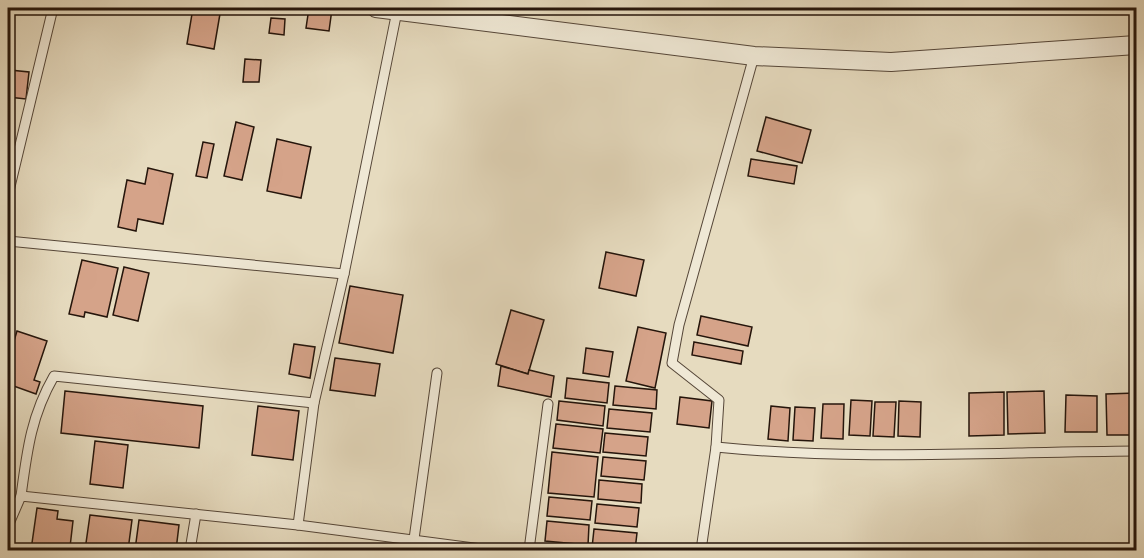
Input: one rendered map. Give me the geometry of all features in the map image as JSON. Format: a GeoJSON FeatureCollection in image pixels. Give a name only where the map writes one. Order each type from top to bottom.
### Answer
{"type":"FeatureCollection","features":[{"type":"Feature","properties":{"kind":"street"},"geometry":{"type":"LineString","coordinates":[[376,8],[754,56],[891,62],[1137,45]]}},
{"type":"Feature","properties":{"kind":"lane"},"geometry":{"type":"LineString","coordinates":[[8,195],[53,8]]}},
{"type":"Feature","properties":{"kind":"lane"},"geometry":{"type":"LineString","coordinates":[[298,525],[314,403],[344,274],[397,11]]}},
{"type":"Feature","properties":{"kind":"lane"},"geometry":{"type":"LineString","coordinates":[[701,550],[716,447],[718,400],[672,363],[682,314],[754,56]]}},
{"type":"Feature","properties":{"kind":"lane"},"geometry":{"type":"LineString","coordinates":[[8,241],[344,274]]}},
{"type":"Feature","properties":{"kind":"lane"},"geometry":{"type":"LineString","coordinates":[[414,539],[437,373]]}},
{"type":"Feature","properties":{"kind":"lane"},"geometry":{"type":"LineString","coordinates":[[8,526],[21,496],[30,433],[40,401],[54,376],[314,403]]}},
{"type":"Feature","properties":{"kind":"lane"},"geometry":{"type":"LineString","coordinates":[[529,550],[548,404]]}},
{"type":"Feature","properties":{"kind":"lane"},"geometry":{"type":"LineString","coordinates":[[716,447],[754,451],[900,454],[1137,451]]}},
{"type":"Feature","properties":{"kind":"lane"},"geometry":{"type":"LineString","coordinates":[[21,496],[298,525],[414,539],[432,546],[489,550]]}},
{"type":"Feature","properties":{"kind":"lane"},"geometry":{"type":"LineString","coordinates":[[190,550],[196,514]]}},
{"type":"Feature","properties":{"kind":"building"},"geometry":{"type":"Polygon","coordinates":[[[193,8],[221,8],[214,49],[187,44],[193,8]]]}},
{"type":"Feature","properties":{"kind":"building"},"geometry":{"type":"Polygon","coordinates":[[[309,8],[332,9],[329,31],[306,28],[309,8]]]}},
{"type":"Feature","properties":{"kind":"building"},"geometry":{"type":"Polygon","coordinates":[[[271,18],[285,19],[284,35],[269,33],[271,18]]]}},
{"type":"Feature","properties":{"kind":"building"},"geometry":{"type":"Polygon","coordinates":[[[8,45],[13,45],[10,70],[29,72],[26,99],[8,97],[8,45]]]}},
{"type":"Feature","properties":{"kind":"building"},"geometry":{"type":"Polygon","coordinates":[[[245,59],[261,60],[259,82],[243,82],[245,59]]]}},
{"type":"Feature","properties":{"kind":"building"},"geometry":{"type":"Polygon","coordinates":[[[766,117],[811,130],[802,163],[757,151],[766,117]]]}},
{"type":"Feature","properties":{"kind":"building"},"geometry":{"type":"Polygon","coordinates":[[[236,122],[254,127],[242,180],[224,176],[236,122]]]}},
{"type":"Feature","properties":{"kind":"building"},"geometry":{"type":"Polygon","coordinates":[[[277,139],[311,147],[301,198],[267,191],[277,139]]]}},
{"type":"Feature","properties":{"kind":"building"},"geometry":{"type":"Polygon","coordinates":[[[203,142],[214,144],[207,178],[196,176],[203,142]]]}},
{"type":"Feature","properties":{"kind":"building"},"geometry":{"type":"Polygon","coordinates":[[[751,159],[797,166],[794,184],[748,176],[751,159]]]}},
{"type":"Feature","properties":{"kind":"building"},"geometry":{"type":"Polygon","coordinates":[[[148,168],[173,174],[163,224],[138,219],[136,231],[118,227],[127,180],[145,184],[148,168]]]}},
{"type":"Feature","properties":{"kind":"building"},"geometry":{"type":"Polygon","coordinates":[[[606,252],[644,260],[636,296],[599,288],[606,252]]]}},
{"type":"Feature","properties":{"kind":"building"},"geometry":{"type":"Polygon","coordinates":[[[82,260],[118,268],[107,317],[85,312],[84,317],[69,314],[82,260]]]}},
{"type":"Feature","properties":{"kind":"building"},"geometry":{"type":"Polygon","coordinates":[[[124,267],[149,273],[138,321],[113,315],[124,267]]]}},
{"type":"Feature","properties":{"kind":"building"},"geometry":{"type":"Polygon","coordinates":[[[350,286],[403,295],[393,353],[339,343],[350,286]]]}},
{"type":"Feature","properties":{"kind":"building"},"geometry":{"type":"Polygon","coordinates":[[[511,310],[544,320],[528,374],[496,364],[511,310]]]}},
{"type":"Feature","properties":{"kind":"building"},"geometry":{"type":"Polygon","coordinates":[[[701,316],[752,327],[748,346],[697,335],[701,316]]]}},
{"type":"Feature","properties":{"kind":"building"},"geometry":{"type":"Polygon","coordinates":[[[638,327],[666,333],[655,388],[626,381],[638,327]]]}},
{"type":"Feature","properties":{"kind":"building"},"geometry":{"type":"Polygon","coordinates":[[[17,331],[47,341],[34,380],[40,382],[36,394],[8,384],[8,361],[17,331]]]}},
{"type":"Feature","properties":{"kind":"building"},"geometry":{"type":"Polygon","coordinates":[[[694,342],[743,351],[741,364],[692,355],[694,342]]]}},
{"type":"Feature","properties":{"kind":"building"},"geometry":{"type":"Polygon","coordinates":[[[294,344],[315,347],[310,378],[289,374],[294,344]]]}},
{"type":"Feature","properties":{"kind":"building"},"geometry":{"type":"Polygon","coordinates":[[[586,348],[613,352],[609,377],[583,373],[586,348]]]}},
{"type":"Feature","properties":{"kind":"building"},"geometry":{"type":"Polygon","coordinates":[[[335,358],[380,364],[375,396],[330,390],[335,358]]]}},
{"type":"Feature","properties":{"kind":"building"},"geometry":{"type":"Polygon","coordinates":[[[501,366],[528,374],[529,370],[554,376],[551,397],[498,386],[501,366]]]}},
{"type":"Feature","properties":{"kind":"building"},"geometry":{"type":"Polygon","coordinates":[[[567,378],[609,383],[607,403],[565,398],[567,378]]]}},
{"type":"Feature","properties":{"kind":"building"},"geometry":{"type":"Polygon","coordinates":[[[615,386],[657,390],[656,409],[613,405],[615,386]]]}},
{"type":"Feature","properties":{"kind":"building"},"geometry":{"type":"Polygon","coordinates":[[[65,391],[203,406],[199,448],[61,433],[65,391]]]}},
{"type":"Feature","properties":{"kind":"building"},"geometry":{"type":"Polygon","coordinates":[[[1044,391],[1045,433],[1008,434],[1007,392],[1044,391]]]}},
{"type":"Feature","properties":{"kind":"building"},"geometry":{"type":"Polygon","coordinates":[[[1004,392],[1004,435],[969,436],[969,393],[1004,392]]]}},
{"type":"Feature","properties":{"kind":"building"},"geometry":{"type":"Polygon","coordinates":[[[1136,393],[1136,435],[1107,435],[1106,394],[1136,393]]]}},
{"type":"Feature","properties":{"kind":"building"},"geometry":{"type":"Polygon","coordinates":[[[1066,395],[1097,396],[1097,432],[1065,432],[1066,395]]]}},
{"type":"Feature","properties":{"kind":"building"},"geometry":{"type":"Polygon","coordinates":[[[680,397],[712,401],[709,428],[677,424],[680,397]]]}},
{"type":"Feature","properties":{"kind":"building"},"geometry":{"type":"Polygon","coordinates":[[[851,400],[872,401],[870,436],[849,435],[851,400]]]}},
{"type":"Feature","properties":{"kind":"building"},"geometry":{"type":"Polygon","coordinates":[[[559,401],[605,406],[603,426],[557,420],[559,401]]]}},
{"type":"Feature","properties":{"kind":"building"},"geometry":{"type":"Polygon","coordinates":[[[899,401],[921,402],[920,437],[898,436],[899,401]]]}},
{"type":"Feature","properties":{"kind":"building"},"geometry":{"type":"Polygon","coordinates":[[[875,402],[896,402],[894,437],[873,436],[875,402]]]}},
{"type":"Feature","properties":{"kind":"building"},"geometry":{"type":"Polygon","coordinates":[[[823,404],[844,404],[843,439],[821,438],[823,404]]]}},
{"type":"Feature","properties":{"kind":"building"},"geometry":{"type":"Polygon","coordinates":[[[258,406],[299,411],[293,460],[252,455],[258,406]]]}},
{"type":"Feature","properties":{"kind":"building"},"geometry":{"type":"Polygon","coordinates":[[[771,406],[790,408],[788,441],[768,439],[771,406]]]}},
{"type":"Feature","properties":{"kind":"building"},"geometry":{"type":"Polygon","coordinates":[[[795,407],[815,408],[813,441],[793,440],[795,407]]]}},
{"type":"Feature","properties":{"kind":"building"},"geometry":{"type":"Polygon","coordinates":[[[609,409],[652,413],[650,432],[607,428],[609,409]]]}},
{"type":"Feature","properties":{"kind":"building"},"geometry":{"type":"Polygon","coordinates":[[[556,424],[603,429],[600,453],[553,448],[556,424]]]}},
{"type":"Feature","properties":{"kind":"building"},"geometry":{"type":"Polygon","coordinates":[[[605,433],[648,437],[646,456],[603,452],[605,433]]]}},
{"type":"Feature","properties":{"kind":"building"},"geometry":{"type":"Polygon","coordinates":[[[95,441],[128,445],[123,488],[90,484],[95,441]]]}},
{"type":"Feature","properties":{"kind":"building"},"geometry":{"type":"Polygon","coordinates":[[[552,452],[598,457],[594,497],[548,493],[552,452]]]}},
{"type":"Feature","properties":{"kind":"building"},"geometry":{"type":"Polygon","coordinates":[[[603,457],[646,461],[644,480],[601,476],[603,457]]]}},
{"type":"Feature","properties":{"kind":"building"},"geometry":{"type":"Polygon","coordinates":[[[599,480],[642,484],[641,503],[598,499],[599,480]]]}},
{"type":"Feature","properties":{"kind":"building"},"geometry":{"type":"Polygon","coordinates":[[[549,497],[592,501],[590,520],[547,516],[549,497]]]}},
{"type":"Feature","properties":{"kind":"building"},"geometry":{"type":"Polygon","coordinates":[[[597,504],[639,508],[637,527],[595,523],[597,504]]]}},
{"type":"Feature","properties":{"kind":"building"},"geometry":{"type":"Polygon","coordinates":[[[37,508],[58,511],[57,519],[73,521],[70,547],[53,545],[53,550],[31,550],[37,508]]]}},
{"type":"Feature","properties":{"kind":"building"},"geometry":{"type":"Polygon","coordinates":[[[90,515],[132,520],[128,550],[85,550],[90,515]]]}},
{"type":"Feature","properties":{"kind":"building"},"geometry":{"type":"Polygon","coordinates":[[[139,520],[179,525],[176,550],[135,550],[139,520]]]}},
{"type":"Feature","properties":{"kind":"building"},"geometry":{"type":"Polygon","coordinates":[[[547,521],[589,525],[588,545],[545,541],[547,521]]]}},
{"type":"Feature","properties":{"kind":"building"},"geometry":{"type":"Polygon","coordinates":[[[594,529],[637,533],[635,550],[592,548],[594,529]]]}}]}
